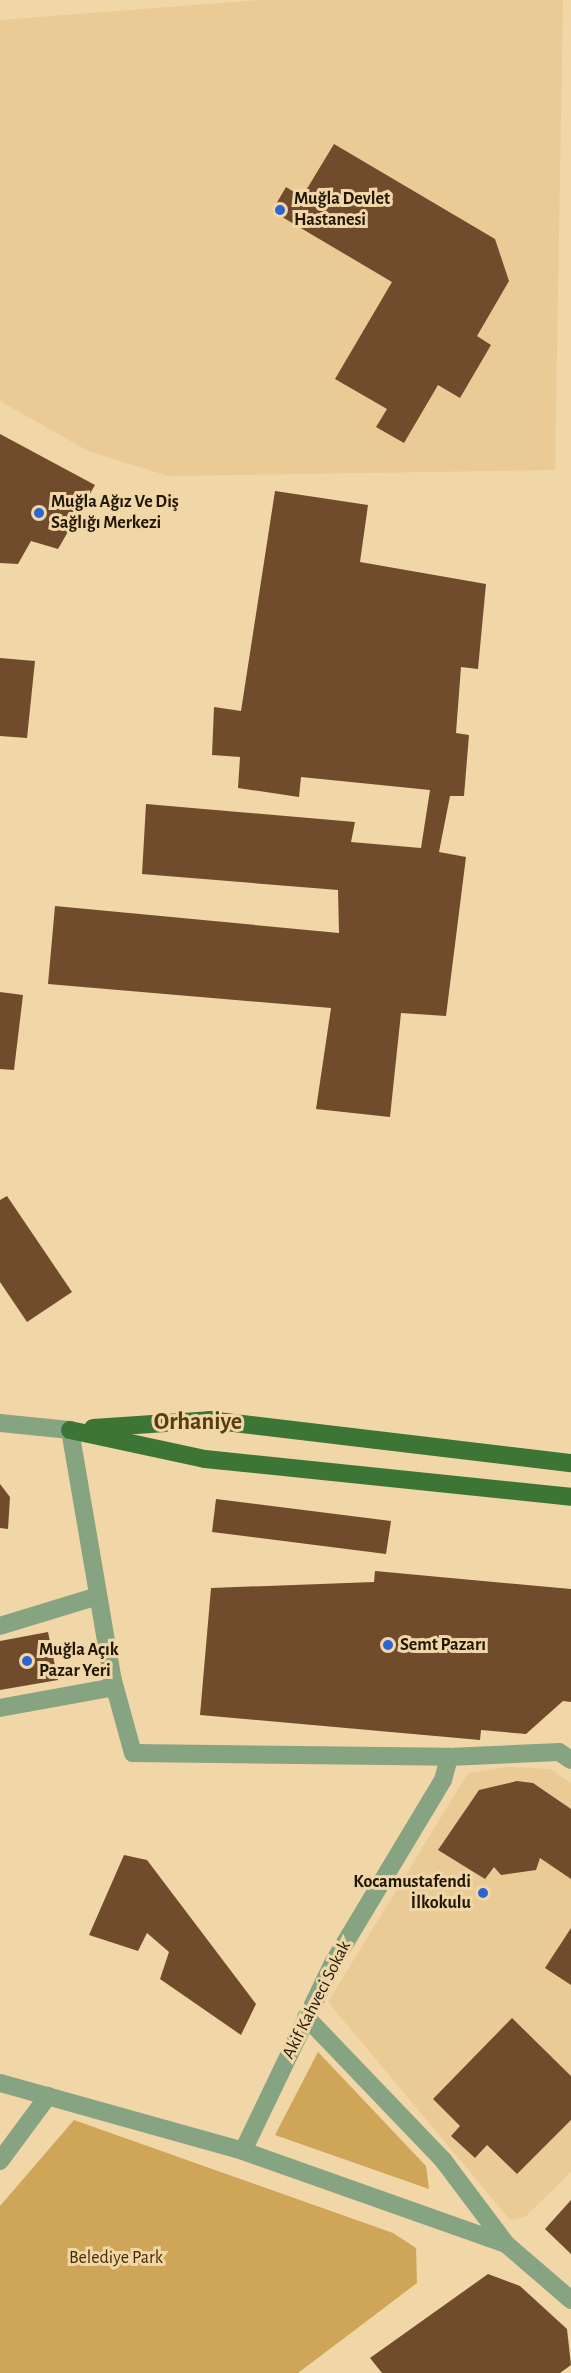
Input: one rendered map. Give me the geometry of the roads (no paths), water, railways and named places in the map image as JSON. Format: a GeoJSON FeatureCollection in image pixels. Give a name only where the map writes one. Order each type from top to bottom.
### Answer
{"type":"FeatureCollection","features":[{"type":"Feature","properties":{"kind":"main road"},"geometry":{"type":"LineString","coordinates":[[70,1430],[209,1420],[571,1463]]}},
{"type":"Feature","properties":{"kind":"main road"},"geometry":{"type":"LineString","coordinates":[[70,1430],[205,1459],[571,1497]]}},
{"type":"Feature","properties":{"kind":"street"},"geometry":{"type":"LineString","coordinates":[[0,1423],[70,1430],[114,1686],[133,1753],[449,1758],[565,1756]]}},
{"type":"Feature","properties":{"kind":"street"},"geometry":{"type":"LineString","coordinates":[[0,1626],[98,1596]]}},
{"type":"Feature","properties":{"kind":"street"},"geometry":{"type":"LineString","coordinates":[[0,1708],[114,1686]]}},
{"type":"Feature","properties":{"kind":"street","name":"Akif Kahveci Sokak"},"geometry":{"type":"LineString","coordinates":[[243,2151],[306,2017],[443,1780],[449,1758]]}},
{"type":"Feature","properties":{"kind":"street"},"geometry":{"type":"LineString","coordinates":[[306,2017],[443,2160],[506,2244],[571,2300]]}},
{"type":"Feature","properties":{"kind":"street"},"geometry":{"type":"LineString","coordinates":[[0,2083],[243,2151],[506,2244]]}},
{"type":"Feature","properties":{"kind":"street"},"geometry":{"type":"LineString","coordinates":[[0,2161],[48,2096]]}},
{"type":"Feature","properties":{"kind":"place","name":"Muğla Devlet Hastanesi"},"geometry":{"type":"Point","coordinates":[280,210]}},
{"type":"Feature","properties":{"kind":"place","name":"Muğla Ağız Ve Diş Sağlığı Merkezi"},"geometry":{"type":"Point","coordinates":[39,513]}},
{"type":"Feature","properties":{"kind":"place","name":"Semt Pazarı"},"geometry":{"type":"Point","coordinates":[388,1645]}},
{"type":"Feature","properties":{"kind":"place","name":"Muğla Açık Pazar Yeri"},"geometry":{"type":"Point","coordinates":[27,1661]}},
{"type":"Feature","properties":{"kind":"place","name":"Kocamustafendi İlkokulu"},"geometry":{"type":"Point","coordinates":[483,1893]}},
{"type":"Feature","properties":{"kind":"district","name":"Orhaniye"},"geometry":{"type":"Point","coordinates":[198,1423]}},
{"type":"Feature","properties":{"kind":"park label","name":"Belediye Park"},"geometry":{"type":"Point","coordinates":[116,2258]}}]}
